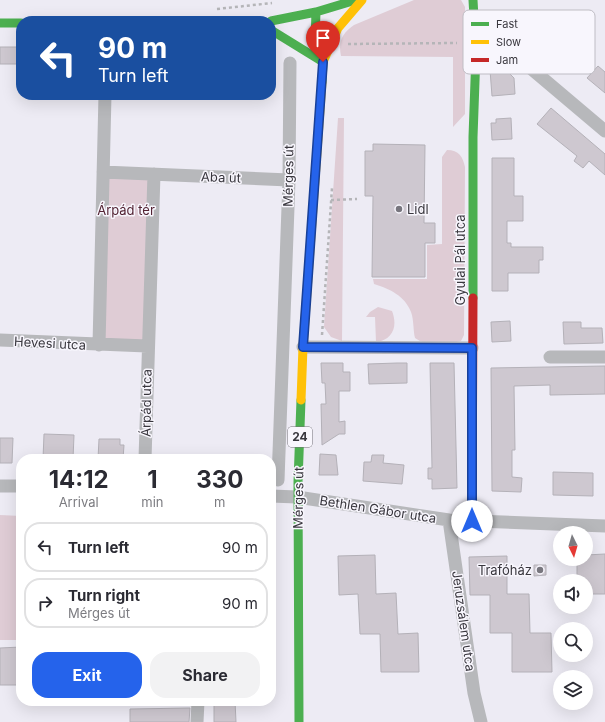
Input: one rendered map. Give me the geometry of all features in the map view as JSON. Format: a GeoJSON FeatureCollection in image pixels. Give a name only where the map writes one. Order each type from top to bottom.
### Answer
{"type":"FeatureCollection","features":[{"type":"Feature","properties":{"kind":"main road"},"geometry":{"type":"LineString","coordinates":[[276,20],[316,6],[356,0]]}},
{"type":"Feature","properties":{"kind":"main road"},"geometry":{"type":"LineString","coordinates":[[276,33],[323,62],[330,40],[346,16],[362,0]]}},
{"type":"Feature","properties":{"kind":"main road","name":"Gyulai Pál utca"},"geometry":{"type":"LineString","coordinates":[[473,0],[474,10]]}},
{"type":"Feature","properties":{"kind":"main road","name":"Mérges út"},"geometry":{"type":"LineString","coordinates":[[299,722],[297,497],[303,347],[323,62],[315,41],[316,6]]}},
{"type":"Feature","properties":{"kind":"main road"},"geometry":{"type":"LineString","coordinates":[[0,23],[16,23]]}},
{"type":"Feature","properties":{"kind":"main road","name":"Gyulai Pál utca"},"geometry":{"type":"LineString","coordinates":[[472,521],[472,348],[476,74]]}},
{"type":"Feature","properties":{"kind":"street","name":"Mérges út"},"geometry":{"type":"LineString","coordinates":[[278,480],[289,180],[290,63]]}},
{"type":"Feature","properties":{"kind":"street"},"geometry":{"type":"LineString","coordinates":[[538,74],[605,131]]}},
{"type":"Feature","properties":{"kind":"street"},"geometry":{"type":"LineString","coordinates":[[103,172],[154,174],[147,346],[99,345],[103,172],[105,100]]}},
{"type":"Feature","properties":{"kind":"street","name":"Aba út"},"geometry":{"type":"LineString","coordinates":[[154,174],[289,180]]}},
{"type":"Feature","properties":{"kind":"street","name":"Hevesi utca"},"geometry":{"type":"LineString","coordinates":[[0,340],[99,345]]}},
{"type":"Feature","properties":{"kind":"street","name":"Árpád utca"},"geometry":{"type":"LineString","coordinates":[[145,454],[147,346]]}},
{"type":"Feature","properties":{"kind":"street"},"geometry":{"type":"LineString","coordinates":[[303,347],[472,348]]}},
{"type":"Feature","properties":{"kind":"street"},"geometry":{"type":"LineString","coordinates":[[550,357],[605,357]]}},
{"type":"Feature","properties":{"kind":"street"},"geometry":{"type":"LineString","coordinates":[[0,486],[16,486]]}},
{"type":"Feature","properties":{"kind":"street","name":"Bethlen Gábor utca"},"geometry":{"type":"LineString","coordinates":[[276,496],[297,497],[449,520],[605,526]]}},
{"type":"Feature","properties":{"kind":"street","name":"Jeruzsálem utca"},"geometry":{"type":"LineString","coordinates":[[449,520],[474,693],[481,722]]}},
{"type":"Feature","properties":{"kind":"street"},"geometry":{"type":"LineString","coordinates":[[198,706],[198,722]]}},
{"type":"Feature","properties":{"kind":"path"},"geometry":{"type":"LineString","coordinates":[[217,9],[278,2]]}},
{"type":"Feature","properties":{"kind":"path"},"geometry":{"type":"LineString","coordinates":[[341,44],[457,43]]}},
{"type":"Feature","properties":{"kind":"path"},"geometry":{"type":"LineString","coordinates":[[331,200],[357,199]]}},
{"type":"Feature","properties":{"kind":"green space"},"geometry":{"type":"Polygon","coordinates":[[[414,0],[461,0],[465,7],[465,10],[463,10],[463,74],[465,74],[465,114],[453,127],[453,57],[341,56],[340,46],[342,38],[346,31],[354,25],[414,0]]]}},
{"type":"Feature","properties":{"kind":"green space"},"geometry":{"type":"Polygon","coordinates":[[[338,118],[344,118],[342,341],[331,337],[324,327],[338,118]]]}},
{"type":"Feature","properties":{"kind":"green space"},"geometry":{"type":"Polygon","coordinates":[[[447,150],[455,151],[460,155],[465,167],[464,335],[461,341],[431,344],[415,338],[411,312],[401,297],[386,288],[374,284],[373,279],[427,279],[427,245],[442,244],[442,157],[447,150]]]}},
{"type":"Feature","properties":{"kind":"green space","name":"Árpád tér"},"geometry":{"type":"Polygon","coordinates":[[[105,175],[150,178],[144,344],[102,343],[105,175]]]}},
{"type":"Feature","properties":{"kind":"green space"},"geometry":{"type":"Polygon","coordinates":[[[378,307],[392,311],[394,317],[394,327],[393,331],[387,338],[376,342],[375,317],[366,317],[370,312],[378,307]]]}},
{"type":"Feature","properties":{"kind":"green space"},"geometry":{"type":"Polygon","coordinates":[[[0,515],[16,516],[16,640],[0,640],[0,515]]]}},
{"type":"Feature","properties":{"kind":"building"},"geometry":{"type":"Polygon","coordinates":[[[0,47],[16,47],[16,64],[0,64],[0,47]]]}},
{"type":"Feature","properties":{"kind":"building"},"geometry":{"type":"Polygon","coordinates":[[[598,66],[605,72],[605,93],[587,78],[591,74],[595,74],[595,69],[598,66]]]}},
{"type":"Feature","properties":{"kind":"building"},"geometry":{"type":"Polygon","coordinates":[[[490,74],[510,74],[514,78],[515,94],[492,96],[490,74]]]}},
{"type":"Feature","properties":{"kind":"building"},"geometry":{"type":"Polygon","coordinates":[[[551,108],[605,154],[605,175],[589,161],[583,168],[574,161],[577,156],[537,124],[551,108]]]}},
{"type":"Feature","properties":{"kind":"building"},"geometry":{"type":"Polygon","coordinates":[[[511,118],[512,139],[492,140],[491,123],[496,123],[496,119],[511,118]]]}},
{"type":"Feature","properties":{"kind":"building","name":"Lidl"},"geometry":{"type":"Polygon","coordinates":[[[373,144],[425,145],[424,223],[435,223],[435,243],[425,243],[425,277],[372,277],[373,196],[365,196],[365,151],[373,151],[373,144]]]}},
{"type":"Feature","properties":{"kind":"building"},"geometry":{"type":"Polygon","coordinates":[[[492,158],[514,158],[514,196],[523,196],[523,221],[507,221],[507,243],[511,243],[511,247],[543,247],[543,260],[539,260],[539,273],[508,273],[508,291],[492,291],[492,158]]]}},
{"type":"Feature","properties":{"kind":"building"},"geometry":{"type":"Polygon","coordinates":[[[510,321],[511,341],[492,342],[491,322],[510,321]]]}},
{"type":"Feature","properties":{"kind":"building"},"geometry":{"type":"Polygon","coordinates":[[[563,322],[581,322],[581,328],[602,328],[603,343],[564,344],[563,322]]]}},
{"type":"Feature","properties":{"kind":"building"},"geometry":{"type":"Polygon","coordinates":[[[321,363],[343,363],[343,372],[350,372],[350,391],[339,391],[339,422],[345,421],[345,434],[339,434],[322,445],[321,404],[326,404],[325,383],[322,383],[321,363]]]}},
{"type":"Feature","properties":{"kind":"building"},"geometry":{"type":"Polygon","coordinates":[[[407,363],[407,383],[369,384],[368,364],[407,363]]]}},
{"type":"Feature","properties":{"kind":"building"},"geometry":{"type":"Polygon","coordinates":[[[430,363],[454,363],[457,488],[432,489],[432,479],[428,479],[428,468],[432,468],[430,363]]]}},
{"type":"Feature","properties":{"kind":"building"},"geometry":{"type":"Polygon","coordinates":[[[605,366],[605,394],[550,395],[550,385],[514,386],[515,450],[512,450],[512,477],[522,478],[521,492],[492,491],[491,368],[605,366]]]}},
{"type":"Feature","properties":{"kind":"building"},"geometry":{"type":"Polygon","coordinates":[[[44,434],[74,435],[73,454],[43,454],[44,434]]]}},
{"type":"Feature","properties":{"kind":"building"},"geometry":{"type":"Polygon","coordinates":[[[0,438],[13,438],[12,463],[0,463],[0,438]]]}},
{"type":"Feature","properties":{"kind":"building"},"geometry":{"type":"Polygon","coordinates":[[[99,439],[120,439],[120,445],[124,445],[123,454],[98,454],[99,439]]]}},
{"type":"Feature","properties":{"kind":"building"},"geometry":{"type":"Polygon","coordinates":[[[320,454],[336,455],[338,475],[319,475],[320,454]]]}},
{"type":"Feature","properties":{"kind":"building"},"geometry":{"type":"Polygon","coordinates":[[[372,455],[384,455],[383,463],[404,465],[402,484],[363,481],[364,462],[371,462],[372,455]]]}},
{"type":"Feature","properties":{"kind":"building"},"geometry":{"type":"Polygon","coordinates":[[[553,472],[593,473],[593,496],[553,495],[553,472]]]}},
{"type":"Feature","properties":{"kind":"building"},"geometry":{"type":"Polygon","coordinates":[[[605,554],[605,594],[593,594],[593,574],[577,574],[577,566],[593,566],[593,555],[605,554]]]}},
{"type":"Feature","properties":{"kind":"building"},"geometry":{"type":"Polygon","coordinates":[[[375,555],[376,594],[396,593],[398,634],[418,633],[419,672],[381,672],[380,634],[360,634],[358,594],[339,595],[338,556],[375,555]]]}},
{"type":"Feature","properties":{"kind":"building"},"geometry":{"type":"Polygon","coordinates":[[[507,556],[507,594],[529,594],[530,633],[551,633],[552,672],[512,672],[512,633],[490,633],[490,595],[470,595],[469,557],[507,556]]]}},
{"type":"Feature","properties":{"kind":"building","name":"Trafóház"},"geometry":{"type":"Polygon","coordinates":[[[534,565],[546,565],[546,575],[534,576],[534,565]]]}},
{"type":"Feature","properties":{"kind":"building"},"geometry":{"type":"Polygon","coordinates":[[[16,647],[16,685],[0,685],[0,648],[16,647]]]}},
{"type":"Feature","properties":{"kind":"building"},"geometry":{"type":"Polygon","coordinates":[[[214,706],[235,706],[236,722],[214,722],[214,706]]]}},
{"type":"Feature","properties":{"kind":"building"},"geometry":{"type":"Polygon","coordinates":[[[190,708],[189,722],[130,722],[130,709],[190,708]]]}},
{"type":"Feature","properties":{"kind":"traffic: fast"},"geometry":{"type":"LineString","coordinates":[[276,20],[316,12],[356,0]]}},
{"type":"Feature","properties":{"kind":"traffic: fast"},"geometry":{"type":"LineString","coordinates":[[473,0],[474,10]]}},
{"type":"Feature","properties":{"kind":"traffic: fast"},"geometry":{"type":"LineString","coordinates":[[316,12],[315,41],[323,62],[322,82]]}},
{"type":"Feature","properties":{"kind":"traffic: fast"},"geometry":{"type":"LineString","coordinates":[[0,23],[16,23]]}},
{"type":"Feature","properties":{"kind":"traffic: fast"},"geometry":{"type":"LineString","coordinates":[[276,33],[323,62]]}},
{"type":"Feature","properties":{"kind":"traffic: fast"},"geometry":{"type":"LineString","coordinates":[[473,298],[473,137],[475,74]]}},
{"type":"Feature","properties":{"kind":"traffic: fast"},"geometry":{"type":"LineString","coordinates":[[299,722],[298,482],[301,400]]}},
{"type":"Feature","properties":{"kind":"traffic: slow"},"geometry":{"type":"LineString","coordinates":[[323,62],[338,28],[362,0]]}},
{"type":"Feature","properties":{"kind":"traffic: slow"},"geometry":{"type":"LineString","coordinates":[[301,400],[303,347],[322,82]]}},
{"type":"Feature","properties":{"kind":"traffic: jam"},"geometry":{"type":"LineString","coordinates":[[472,521],[473,298]]}},
{"type":"Feature","properties":{"kind":"place","name":"Lidl"},"geometry":{"type":"Point","coordinates":[399,209]}},
{"type":"Feature","properties":{"kind":"place","name":"Trafóház"},"geometry":{"type":"Point","coordinates":[540,570]}},
{"type":"Feature","properties":{"kind":"route"},"geometry":{"type":"LineString","coordinates":[[323,62],[303,347],[472,348],[472,521]]}}]}
